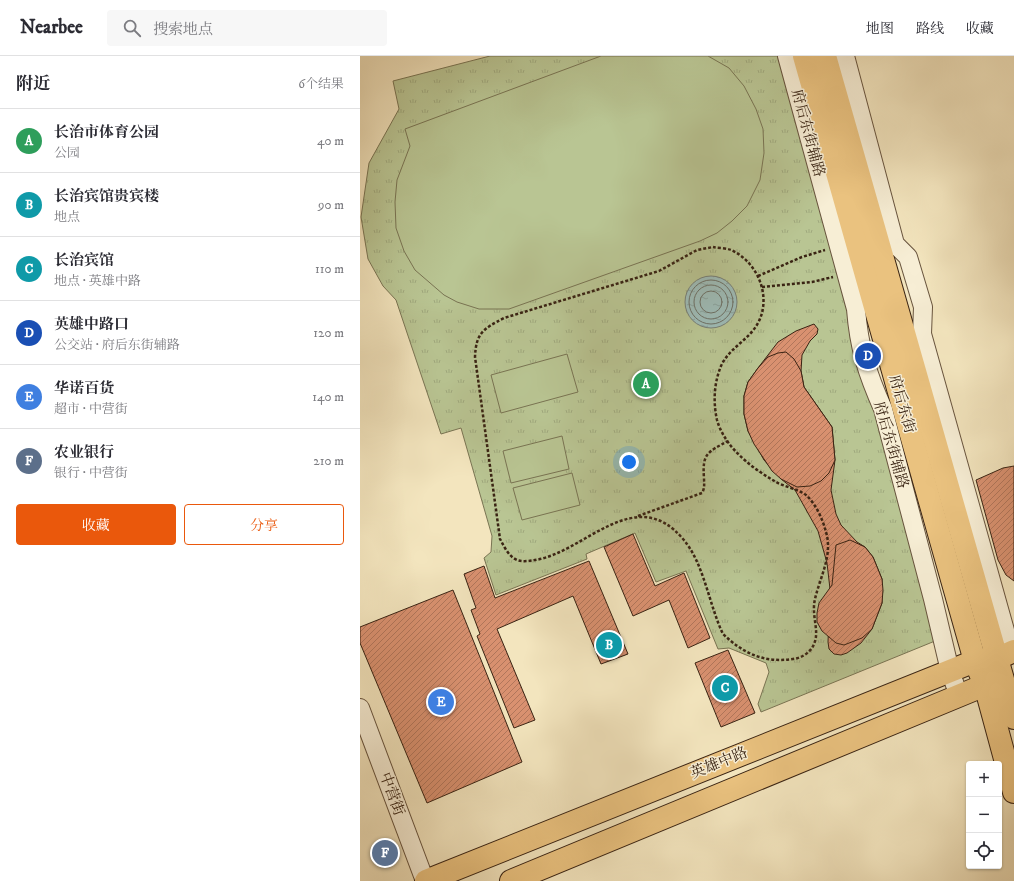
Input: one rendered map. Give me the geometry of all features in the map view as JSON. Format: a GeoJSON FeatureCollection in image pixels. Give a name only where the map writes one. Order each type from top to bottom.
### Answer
{"type":"FeatureCollection","features":[{"type":"Feature","properties":{"kind":"main road","name":"府后东街"},"geometry":{"type":"LineString","coordinates":[[804,56],[975,661]]}},
{"type":"Feature","properties":{"kind":"main road","name":"府后东街"},"geometry":{"type":"LineString","coordinates":[[825,56],[1003,665]]}},
{"type":"Feature","properties":{"kind":"main road","name":"英雄中路"},"geometry":{"type":"LineString","coordinates":[[425,881],[975,661],[1003,665]]}},
{"type":"Feature","properties":{"kind":"main road","name":"英雄中路"},"geometry":{"type":"LineString","coordinates":[[511,881],[959,696],[1003,665]]}},
{"type":"Feature","properties":{"kind":"main road"},"geometry":{"type":"LineString","coordinates":[[1003,665],[1014,718]]}},
{"type":"Feature","properties":{"kind":"main road"},"geometry":{"type":"LineString","coordinates":[[1003,665],[1014,792]]}},
{"type":"Feature","properties":{"kind":"street","name":"府后东街辅路"},"geometry":{"type":"LineString","coordinates":[[788,56],[856,309],[859,342],[870,381],[883,409],[933,599],[950,671],[959,696]]}},
{"type":"Feature","properties":{"kind":"street"},"geometry":{"type":"LineString","coordinates":[[845,56],[896,244],[908,257],[923,307],[922,334],[1003,665]]}},
{"type":"Feature","properties":{"kind":"street","name":"中营街"},"geometry":{"type":"LineString","coordinates":[[360,708],[425,881]]}},
{"type":"Feature","properties":{"kind":"path"},"geometry":{"type":"LineString","coordinates":[[758,276],[802,257],[839,246]]}},
{"type":"Feature","properties":{"kind":"path"},"geometry":{"type":"LineString","coordinates":[[634,517],[643,517],[660,521],[683,538],[693,551],[720,629],[730,641],[760,658],[772,661],[797,658],[807,653],[814,644],[817,633],[813,612],[829,552],[827,533],[812,502],[805,494],[776,482],[736,452],[728,441],[724,436],[716,415],[714,404],[716,384],[721,366],[728,354],[757,324],[763,311],[762,287],[758,276],[746,260],[730,250],[713,247],[697,250],[659,271],[504,318],[489,326],[480,334],[476,343],[475,357],[498,531],[500,539],[508,553],[516,560],[528,561],[545,559],[572,546],[592,533],[634,517],[702,494],[705,488],[703,465],[704,456],[728,441]]}},
{"type":"Feature","properties":{"kind":"path"},"geometry":{"type":"LineString","coordinates":[[762,287],[812,282],[846,273]]}},
{"type":"Feature","properties":{"kind":"green space"},"geometry":{"type":"Polygon","coordinates":[[[490,56],[781,56],[874,397],[935,641],[761,712],[758,704],[769,672],[766,663],[729,648],[718,649],[686,571],[656,582],[635,533],[586,554],[587,559],[496,595],[484,558],[491,552],[492,536],[461,428],[441,434],[396,300],[383,286],[368,259],[361,217],[369,163],[399,109],[393,81],[490,56]]]}},
{"type":"Feature","properties":{"kind":"green space"},"geometry":{"type":"Polygon","coordinates":[[[601,56],[708,56],[729,68],[744,86],[756,109],[763,129],[764,153],[760,180],[747,206],[717,233],[700,241],[509,309],[479,309],[457,302],[444,295],[415,270],[404,251],[396,228],[395,202],[397,180],[410,146],[405,129],[601,56]]]}},
{"type":"Feature","properties":{"kind":"green space"},"geometry":{"type":"Polygon","coordinates":[[[567,354],[578,392],[501,413],[491,375],[567,354]]]}},
{"type":"Feature","properties":{"kind":"green space"},"geometry":{"type":"Polygon","coordinates":[[[562,436],[569,469],[511,483],[503,451],[562,436]]]}},
{"type":"Feature","properties":{"kind":"green space"},"geometry":{"type":"Polygon","coordinates":[[[572,473],[580,505],[522,520],[513,488],[572,473]]]}},
{"type":"Feature","properties":{"kind":"water"},"geometry":{"type":"Polygon","coordinates":[[[711,276],[721,278],[729,284],[735,292],[737,302],[735,312],[729,320],[721,326],[711,328],[701,326],[693,320],[687,312],[685,302],[687,292],[693,284],[701,278],[711,276]]]}},
{"type":"Feature","properties":{"kind":"building"},"geometry":{"type":"Polygon","coordinates":[[[814,324],[818,329],[817,334],[810,341],[802,355],[801,371],[804,387],[832,427],[835,460],[831,490],[836,514],[841,525],[857,542],[865,547],[873,557],[882,579],[882,603],[872,629],[861,643],[847,653],[841,655],[834,654],[829,649],[830,589],[827,563],[818,531],[795,490],[781,479],[764,460],[748,431],[744,414],[744,396],[748,382],[778,342],[796,331],[814,324]]]}},
{"type":"Feature","properties":{"kind":"building"},"geometry":{"type":"Polygon","coordinates":[[[786,352],[794,359],[801,371],[804,387],[832,427],[835,460],[829,473],[821,481],[810,486],[797,487],[781,479],[772,471],[754,444],[748,431],[744,414],[744,396],[748,382],[768,357],[786,352]]]}},
{"type":"Feature","properties":{"kind":"building"},"geometry":{"type":"Polygon","coordinates":[[[1014,466],[1014,581],[1006,575],[998,560],[976,480],[1003,468],[1014,466]]]}},
{"type":"Feature","properties":{"kind":"building"},"geometry":{"type":"Polygon","coordinates":[[[633,534],[655,586],[684,573],[710,638],[688,648],[669,600],[633,616],[604,547],[633,534]]]}},
{"type":"Feature","properties":{"kind":"building"},"geometry":{"type":"Polygon","coordinates":[[[850,540],[865,547],[873,557],[882,579],[883,590],[882,603],[872,629],[862,638],[844,645],[836,643],[822,631],[817,622],[817,613],[819,603],[832,585],[836,545],[850,540]]]}},
{"type":"Feature","properties":{"kind":"building"},"geometry":{"type":"Polygon","coordinates":[[[589,561],[628,654],[601,664],[573,596],[497,629],[535,720],[514,728],[477,636],[480,634],[471,610],[476,608],[464,574],[484,566],[495,598],[589,561]]]}},
{"type":"Feature","properties":{"kind":"building"},"geometry":{"type":"Polygon","coordinates":[[[453,590],[522,762],[427,803],[360,643],[360,627],[453,590]]]}},
{"type":"Feature","properties":{"kind":"building"},"geometry":{"type":"Polygon","coordinates":[[[728,650],[755,713],[721,727],[695,663],[728,650]]]}},
{"type":"Feature","properties":{"kind":"place","name":"英雄中路口"},"geometry":{"type":"Point","coordinates":[868,356]}},
{"type":"Feature","properties":{"kind":"place","name":"长治市体育公园"},"geometry":{"type":"Point","coordinates":[646,384]}},
{"type":"Feature","properties":{"kind":"place","name":"长治宾馆贵宾楼"},"geometry":{"type":"Point","coordinates":[609,645]}},
{"type":"Feature","properties":{"kind":"place","name":"长治宾馆"},"geometry":{"type":"Point","coordinates":[725,688]}},
{"type":"Feature","properties":{"kind":"place","name":"华诺百货"},"geometry":{"type":"Point","coordinates":[441,702]}},
{"type":"Feature","properties":{"kind":"place","name":"农业银行"},"geometry":{"type":"Point","coordinates":[385,853]}}]}
